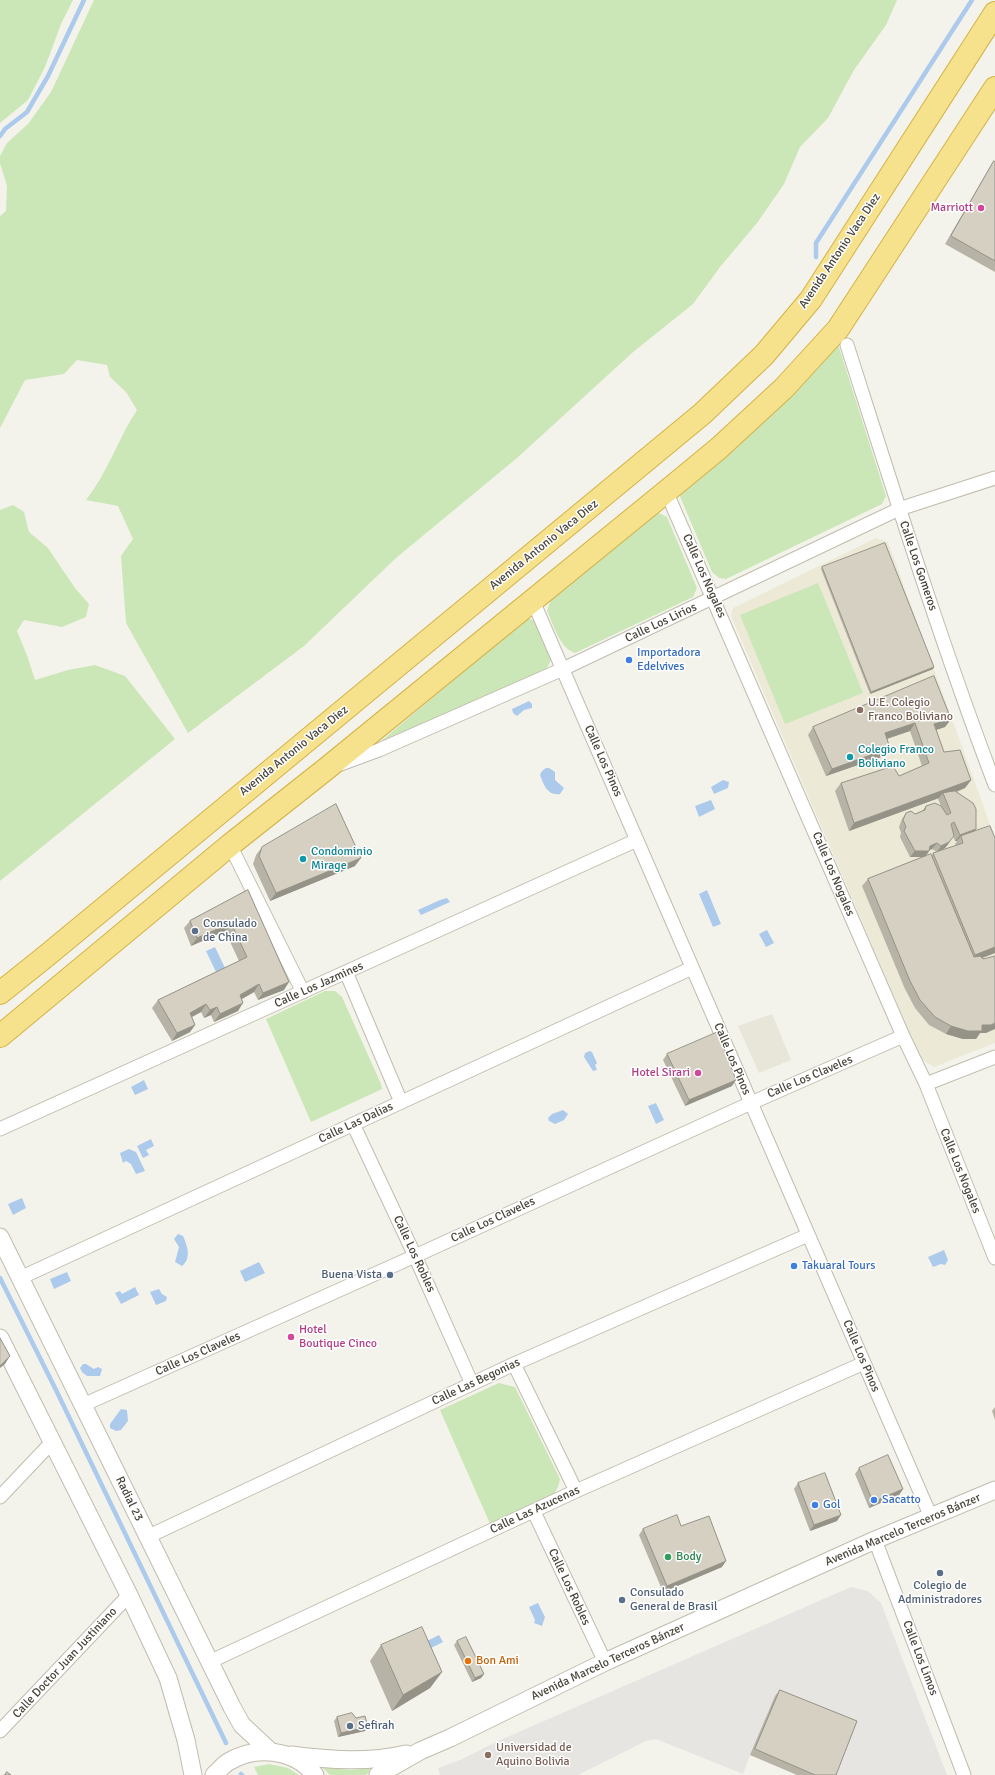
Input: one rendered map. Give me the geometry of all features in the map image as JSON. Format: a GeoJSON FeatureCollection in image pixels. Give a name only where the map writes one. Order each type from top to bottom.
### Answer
{"type":"FeatureCollection","features":[{"type":"Feature","properties":{"kind":"highway","name":"Avenida Antonio Vaca Diez"},"geometry":{"type":"LineString","coordinates":[[0,993],[702,414],[764,355],[811,299],[995,13]]}},
{"type":"Feature","properties":{"kind":"highway"},"geometry":{"type":"LineString","coordinates":[[0,1036],[230,845],[326,769],[719,448],[784,388],[838,328],[995,88]]}},
{"type":"Feature","properties":{"kind":"highway"},"geometry":{"type":"LineString","coordinates":[[152,910],[189,868],[191,862],[190,856],[178,846]]}},
{"type":"Feature","properties":{"kind":"street","name":"Calle Los Gomeros"},"geometry":{"type":"LineString","coordinates":[[847,345],[899,509],[970,719],[995,785]]}},
{"type":"Feature","properties":{"kind":"street","name":"Calle Los Lirios"},"geometry":{"type":"LineString","coordinates":[[326,769],[379,750],[563,670],[899,509],[995,478]]}},
{"type":"Feature","properties":{"kind":"street","name":"Calle Los Nogales"},"geometry":{"type":"LineString","coordinates":[[666,491],[903,1036],[926,1084],[995,1258]]}},
{"type":"Feature","properties":{"kind":"street","name":"Calle Los Pinos"},"geometry":{"type":"LineString","coordinates":[[533,600],[931,1517]]}},
{"type":"Feature","properties":{"kind":"street","name":"Calle Los Jazmines"},"geometry":{"type":"LineString","coordinates":[[0,1129],[637,840]]}},
{"type":"Feature","properties":{"kind":"street"},"geometry":{"type":"LineString","coordinates":[[230,845],[303,992]]}},
{"type":"Feature","properties":{"kind":"street","name":"Calle Las Dalias"},"geometry":{"type":"LineString","coordinates":[[20,1278],[692,968]]}},
{"type":"Feature","properties":{"kind":"street"},"geometry":{"type":"LineString","coordinates":[[346,972],[401,1102]]}},
{"type":"Feature","properties":{"kind":"street","name":"Calle Los Claveles"},"geometry":{"type":"LineString","coordinates":[[83,1405],[415,1256],[751,1102],[903,1036]]}},
{"type":"Feature","properties":{"kind":"street"},"geometry":{"type":"LineString","coordinates":[[926,1084],[995,1057]]}},
{"type":"Feature","properties":{"kind":"street","name":"Calle Los Robles"},"geometry":{"type":"LineString","coordinates":[[353,1124],[415,1256],[472,1384]]}},
{"type":"Feature","properties":{"kind":"street","name":"Calle Las Begonias"},"geometry":{"type":"LineString","coordinates":[[147,1537],[514,1364],[808,1234]]}},
{"type":"Feature","properties":{"kind":"street","name":"Radial 23"},"geometry":{"type":"LineString","coordinates":[[0,1237],[147,1537],[214,1660],[242,1725],[271,1752]]}},
{"type":"Feature","properties":{"kind":"street"},"geometry":{"type":"LineString","coordinates":[[0,1338],[53,1441],[168,1678],[186,1740],[189,1772]]}},
{"type":"Feature","properties":{"kind":"street","name":"Calle Las Azucenas"},"geometry":{"type":"LineString","coordinates":[[214,1660],[534,1512],[576,1491],[864,1363]]}},
{"type":"Feature","properties":{"kind":"street"},"geometry":{"type":"LineString","coordinates":[[514,1364],[576,1491]]}},
{"type":"Feature","properties":{"kind":"street"},"geometry":{"type":"LineString","coordinates":[[0,1497],[53,1441]]}},
{"type":"Feature","properties":{"kind":"street","name":"Avenida Marcelo Terceros Bánzer"},"geometry":{"type":"LineString","coordinates":[[378,1775],[420,1751],[450,1738],[605,1662],[875,1540],[995,1490]]}},
{"type":"Feature","properties":{"kind":"street","name":"Calle Los Robles"},"geometry":{"type":"LineString","coordinates":[[534,1512],[605,1662]]}},
{"type":"Feature","properties":{"kind":"street","name":"Calle Los Limos"},"geometry":{"type":"LineString","coordinates":[[875,1540],[964,1775]]}},
{"type":"Feature","properties":{"kind":"street","name":"Calle Doctor Juan Justiniano"},"geometry":{"type":"LineString","coordinates":[[0,1732],[129,1595]]}},
{"type":"Feature","properties":{"kind":"street","name":"Avenida Marcelo Terceros Bánzer"},"geometry":{"type":"LineString","coordinates":[[214,1775],[228,1762],[249,1753],[271,1752],[335,1760],[367,1760],[393,1757],[420,1751]]}},
{"type":"Feature","properties":{"kind":"street"},"geometry":{"type":"LineString","coordinates":[[291,1755],[310,1769],[315,1775]]}},
{"type":"Feature","properties":{"kind":"shaded area","name":"U.E. Colegio Franco Boliviano"},"geometry":{"type":"Polygon","coordinates":[[[876,538],[888,542],[995,838],[995,1043],[934,1067],[921,1059],[731,616],[733,608],[876,538]]]}},
{"type":"Feature","properties":{"kind":"shaded area"},"geometry":{"type":"Polygon","coordinates":[[[772,1014],[791,1060],[759,1073],[738,1026],[772,1014]]]}},
{"type":"Feature","properties":{"kind":"shaded area"},"geometry":{"type":"Polygon","coordinates":[[[851,1587],[868,1591],[881,1603],[947,1775],[834,1775],[750,1755],[743,1774],[656,1739],[646,1741],[578,1775],[440,1775],[438,1768],[460,1760],[498,1741],[851,1587]]]}},
{"type":"Feature","properties":{"kind":"green space"},"geometry":{"type":"Polygon","coordinates":[[[0,0],[73,0],[61,24],[45,67],[28,100],[0,123],[0,0]]]}},
{"type":"Feature","properties":{"kind":"green space"},"geometry":{"type":"Polygon","coordinates":[[[94,0],[897,0],[886,25],[854,70],[828,118],[800,147],[784,184],[757,223],[720,267],[693,304],[632,353],[517,458],[396,558],[304,646],[188,733],[126,623],[121,556],[133,539],[118,506],[86,500],[101,478],[137,410],[126,392],[110,377],[107,365],[77,360],[64,374],[25,380],[0,428],[0,216],[6,211],[7,186],[0,163],[0,156],[7,143],[28,124],[51,92],[94,0]]]}},
{"type":"Feature","properties":{"kind":"green space"},"geometry":{"type":"Polygon","coordinates":[[[838,344],[886,496],[882,504],[726,579],[719,578],[712,572],[679,494],[838,344]]]}},
{"type":"Feature","properties":{"kind":"green space"},"geometry":{"type":"Polygon","coordinates":[[[13,505],[24,512],[29,532],[48,548],[75,588],[89,604],[86,617],[62,627],[24,620],[17,631],[35,680],[68,670],[95,665],[125,676],[175,739],[0,881],[0,510],[13,505]]]}},
{"type":"Feature","properties":{"kind":"green space"},"geometry":{"type":"Polygon","coordinates":[[[657,512],[667,517],[697,588],[693,597],[575,653],[569,650],[561,641],[547,611],[551,599],[657,512]]]}},
{"type":"Feature","properties":{"kind":"green space"},"geometry":{"type":"Polygon","coordinates":[[[818,583],[863,693],[785,724],[740,615],[818,583]]]}},
{"type":"Feature","properties":{"kind":"green space"},"geometry":{"type":"Polygon","coordinates":[[[527,618],[537,621],[552,658],[547,668],[373,748],[527,618]]]}},
{"type":"Feature","properties":{"kind":"green space"},"geometry":{"type":"Polygon","coordinates":[[[325,991],[335,991],[342,997],[382,1089],[311,1122],[266,1019],[325,991]]]}},
{"type":"Feature","properties":{"kind":"green space"},"geometry":{"type":"Polygon","coordinates":[[[499,1383],[515,1387],[560,1479],[554,1494],[491,1526],[440,1410],[499,1383]]]}},
{"type":"Feature","properties":{"kind":"green space"},"geometry":{"type":"Polygon","coordinates":[[[269,1764],[288,1768],[299,1775],[258,1775],[254,1767],[269,1764]]]}},
{"type":"Feature","properties":{"kind":"green space"},"geometry":{"type":"Polygon","coordinates":[[[322,1767],[350,1770],[373,1768],[366,1775],[330,1775],[322,1767]]]}},
{"type":"Feature","properties":{"kind":"water"},"geometry":{"type":"Polygon","coordinates":[[[529,701],[532,704],[532,708],[524,710],[517,716],[513,713],[512,709],[529,701]]]}},
{"type":"Feature","properties":{"kind":"water"},"geometry":{"type":"Polygon","coordinates":[[[546,768],[549,768],[555,772],[555,780],[564,788],[560,794],[549,792],[545,786],[540,775],[546,768]]]}},
{"type":"Feature","properties":{"kind":"water"},"geometry":{"type":"Polygon","coordinates":[[[723,780],[729,782],[728,788],[714,794],[711,787],[723,780]]]}},
{"type":"Feature","properties":{"kind":"water"},"geometry":{"type":"Polygon","coordinates":[[[711,800],[715,809],[699,817],[695,806],[711,800]]]}},
{"type":"Feature","properties":{"kind":"water"},"geometry":{"type":"Polygon","coordinates":[[[707,890],[721,924],[713,927],[699,894],[707,890]]]}},
{"type":"Feature","properties":{"kind":"water"},"geometry":{"type":"Polygon","coordinates":[[[447,898],[450,902],[421,915],[418,910],[440,900],[447,898]]]}},
{"type":"Feature","properties":{"kind":"water"},"geometry":{"type":"Polygon","coordinates":[[[767,930],[774,943],[766,947],[759,934],[767,930]]]}},
{"type":"Feature","properties":{"kind":"water"},"geometry":{"type":"Polygon","coordinates":[[[215,947],[225,968],[216,972],[206,951],[215,947]]]}},
{"type":"Feature","properties":{"kind":"water"},"geometry":{"type":"Polygon","coordinates":[[[590,1051],[592,1052],[597,1063],[595,1065],[597,1070],[593,1071],[584,1057],[585,1053],[590,1051]]]}},
{"type":"Feature","properties":{"kind":"water"},"geometry":{"type":"Polygon","coordinates":[[[144,1080],[148,1089],[135,1095],[131,1087],[144,1080]]]}},
{"type":"Feature","properties":{"kind":"water"},"geometry":{"type":"Polygon","coordinates":[[[656,1103],[664,1120],[656,1124],[648,1106],[656,1103]]]}},
{"type":"Feature","properties":{"kind":"water"},"geometry":{"type":"Polygon","coordinates":[[[563,1110],[568,1114],[564,1120],[555,1124],[549,1121],[548,1118],[552,1114],[563,1110]]]}},
{"type":"Feature","properties":{"kind":"water"},"geometry":{"type":"Polygon","coordinates":[[[151,1139],[154,1146],[146,1150],[149,1155],[143,1158],[137,1146],[151,1139]]]}},
{"type":"Feature","properties":{"kind":"water"},"geometry":{"type":"Polygon","coordinates":[[[129,1149],[136,1152],[145,1171],[136,1174],[131,1164],[126,1161],[123,1163],[120,1153],[129,1149]]]}},
{"type":"Feature","properties":{"kind":"water"},"geometry":{"type":"Polygon","coordinates":[[[22,1198],[26,1208],[13,1215],[8,1204],[22,1198]]]}},
{"type":"Feature","properties":{"kind":"water"},"geometry":{"type":"Polygon","coordinates":[[[178,1234],[183,1236],[188,1251],[187,1259],[182,1266],[175,1262],[179,1247],[174,1239],[178,1234]]]}},
{"type":"Feature","properties":{"kind":"water"},"geometry":{"type":"Polygon","coordinates":[[[944,1250],[948,1260],[945,1265],[941,1264],[933,1267],[928,1257],[944,1250]]]}},
{"type":"Feature","properties":{"kind":"water"},"geometry":{"type":"Polygon","coordinates":[[[259,1262],[265,1273],[245,1282],[240,1271],[259,1262]]]}},
{"type":"Feature","properties":{"kind":"water"},"geometry":{"type":"Polygon","coordinates":[[[67,1272],[71,1281],[54,1289],[50,1279],[67,1272]]]}},
{"type":"Feature","properties":{"kind":"water"},"geometry":{"type":"Polygon","coordinates":[[[135,1287],[139,1295],[121,1304],[115,1293],[120,1291],[122,1294],[135,1287]]]}},
{"type":"Feature","properties":{"kind":"water"},"geometry":{"type":"Polygon","coordinates":[[[159,1289],[162,1294],[167,1297],[166,1301],[156,1305],[150,1292],[159,1289]]]}},
{"type":"Feature","properties":{"kind":"water"},"geometry":{"type":"Polygon","coordinates":[[[83,1364],[86,1364],[94,1369],[98,1367],[102,1369],[100,1376],[87,1376],[80,1368],[83,1364]]]}},
{"type":"Feature","properties":{"kind":"water"},"geometry":{"type":"Polygon","coordinates":[[[121,1409],[127,1410],[128,1421],[121,1430],[116,1431],[110,1428],[110,1424],[121,1409]]]}},
{"type":"Feature","properties":{"kind":"water"},"geometry":{"type":"Polygon","coordinates":[[[538,1603],[545,1617],[542,1626],[534,1623],[535,1620],[529,1607],[538,1603]]]}},
{"type":"Feature","properties":{"kind":"water"},"geometry":{"type":"Polygon","coordinates":[[[439,1635],[443,1642],[429,1649],[425,1642],[439,1635]]]}},
{"type":"Feature","properties":{"kind":"building","name":"Marriott"},"geometry":{"type":"Polygon","coordinates":[[[994,161],[995,162],[995,261],[951,236],[994,161]]]}},
{"type":"Feature","properties":{"kind":"building"},"geometry":{"type":"Polygon","coordinates":[[[885,543],[934,667],[871,692],[822,567],[885,543]]]}},
{"type":"Feature","properties":{"kind":"building","name":"Colegio Franco Boliviano"},"geometry":{"type":"Polygon","coordinates":[[[934,676],[951,719],[934,724],[944,752],[960,750],[971,780],[854,823],[841,783],[893,766],[899,776],[929,763],[915,723],[885,733],[890,748],[832,769],[813,727],[934,676]]]}},
{"type":"Feature","properties":{"kind":"building"},"geometry":{"type":"Polygon","coordinates":[[[955,791],[973,803],[976,809],[976,829],[960,835],[954,822],[951,824],[954,836],[949,842],[941,846],[937,843],[930,846],[929,851],[915,851],[904,831],[906,827],[903,820],[906,813],[911,811],[915,814],[925,810],[926,806],[935,803],[941,806],[947,815],[951,813],[943,793],[955,791]]]}},
{"type":"Feature","properties":{"kind":"building","name":"Condominio Mirage"},"geometry":{"type":"Polygon","coordinates":[[[336,804],[361,858],[276,893],[259,856],[262,847],[336,804]]]}},
{"type":"Feature","properties":{"kind":"building"},"geometry":{"type":"Polygon","coordinates":[[[990,826],[995,838],[995,947],[975,955],[933,853],[963,843],[961,836],[990,826]]]}},
{"type":"Feature","properties":{"kind":"building"},"geometry":{"type":"Polygon","coordinates":[[[931,854],[974,957],[980,956],[983,959],[995,956],[995,1023],[991,1025],[982,1025],[982,1031],[968,1031],[951,1026],[935,1017],[920,1000],[910,981],[868,879],[931,854]]]}},
{"type":"Feature","properties":{"kind":"building"},"geometry":{"type":"Polygon","coordinates":[[[248,890],[289,982],[263,993],[259,984],[240,995],[243,1003],[220,1014],[217,1007],[210,1010],[206,1004],[190,1013],[195,1025],[177,1033],[158,1000],[247,957],[231,923],[197,938],[190,921],[248,890]]]}},
{"type":"Feature","properties":{"kind":"building","name":"Hotel Sirari"},"geometry":{"type":"Polygon","coordinates":[[[718,1032],[736,1080],[689,1100],[667,1054],[718,1032]]]}},
{"type":"Feature","properties":{"kind":"building"},"geometry":{"type":"Polygon","coordinates":[[[0,1338],[10,1356],[0,1366],[0,1338]]]}},
{"type":"Feature","properties":{"kind":"building"},"geometry":{"type":"Polygon","coordinates":[[[888,1455],[903,1489],[873,1502],[859,1468],[888,1455]]]}},
{"type":"Feature","properties":{"kind":"building","name":"Gol"},"geometry":{"type":"Polygon","coordinates":[[[825,1473],[841,1515],[814,1525],[798,1483],[825,1473]]]}},
{"type":"Feature","properties":{"kind":"building"},"geometry":{"type":"Polygon","coordinates":[[[677,1515],[681,1526],[709,1516],[726,1561],[667,1586],[643,1529],[677,1515]]]}},
{"type":"Feature","properties":{"kind":"building"},"geometry":{"type":"Polygon","coordinates":[[[422,1627],[442,1672],[403,1695],[381,1645],[422,1627]]]}},
{"type":"Feature","properties":{"kind":"building"},"geometry":{"type":"Polygon","coordinates":[[[466,1637],[484,1674],[475,1678],[457,1641],[466,1637]]]}},
{"type":"Feature","properties":{"kind":"building"},"geometry":{"type":"Polygon","coordinates":[[[780,1690],[857,1721],[836,1775],[815,1775],[755,1749],[780,1690]]]}},
{"type":"Feature","properties":{"kind":"building","name":"Sefirah"},"geometry":{"type":"Polygon","coordinates":[[[352,1713],[356,1718],[365,1716],[368,1727],[341,1733],[337,1717],[352,1713]]]}},
{"type":"Feature","properties":{"kind":"waterway"},"geometry":{"type":"LineString","coordinates":[[0,136],[5,129],[27,112],[48,76],[84,0]]}},
{"type":"Feature","properties":{"kind":"waterway"},"geometry":{"type":"LineString","coordinates":[[816,257],[816,243],[972,0]]}},
{"type":"Feature","properties":{"kind":"waterway"},"geometry":{"type":"LineString","coordinates":[[0,1278],[56,1390],[226,1743]]}},
{"type":"Feature","properties":{"kind":"place","name":"Marriott"},"geometry":{"type":"Point","coordinates":[981,208]}},
{"type":"Feature","properties":{"kind":"place","name":"Importadora Edelvives"},"geometry":{"type":"Point","coordinates":[629,660]}},
{"type":"Feature","properties":{"kind":"place","name":"U.E. Colegio Franco Boliviano"},"geometry":{"type":"Point","coordinates":[860,710]}},
{"type":"Feature","properties":{"kind":"place","name":"Colegio Franco Boliviano"},"geometry":{"type":"Point","coordinates":[850,757]}},
{"type":"Feature","properties":{"kind":"place","name":"Condominio Mirage"},"geometry":{"type":"Point","coordinates":[303,859]}},
{"type":"Feature","properties":{"kind":"place","name":"Consulado de China"},"geometry":{"type":"Point","coordinates":[195,931]}},
{"type":"Feature","properties":{"kind":"place","name":"Hotel Sirari"},"geometry":{"type":"Point","coordinates":[698,1073]}},
{"type":"Feature","properties":{"kind":"place","name":"Takuaral Tours"},"geometry":{"type":"Point","coordinates":[794,1266]}},
{"type":"Feature","properties":{"kind":"place","name":"Buena Vista"},"geometry":{"type":"Point","coordinates":[390,1275]}},
{"type":"Feature","properties":{"kind":"place","name":"Hotel Boutique Cinco"},"geometry":{"type":"Point","coordinates":[291,1337]}},
{"type":"Feature","properties":{"kind":"place","name":"Sacatto"},"geometry":{"type":"Point","coordinates":[874,1500]}},
{"type":"Feature","properties":{"kind":"place","name":"Gol"},"geometry":{"type":"Point","coordinates":[815,1505]}},
{"type":"Feature","properties":{"kind":"place","name":"Body"},"geometry":{"type":"Point","coordinates":[668,1557]}},
{"type":"Feature","properties":{"kind":"place","name":"Colegio de Administradores"},"geometry":{"type":"Point","coordinates":[940,1573]}},
{"type":"Feature","properties":{"kind":"place","name":"Consulado General de Brasil"},"geometry":{"type":"Point","coordinates":[622,1600]}},
{"type":"Feature","properties":{"kind":"place","name":"Bon Ami"},"geometry":{"type":"Point","coordinates":[468,1661]}},
{"type":"Feature","properties":{"kind":"place","name":"Sefirah"},"geometry":{"type":"Point","coordinates":[350,1726]}},
{"type":"Feature","properties":{"kind":"place","name":"Universidad de Aquino Bolivia"},"geometry":{"type":"Point","coordinates":[488,1755]}}]}
